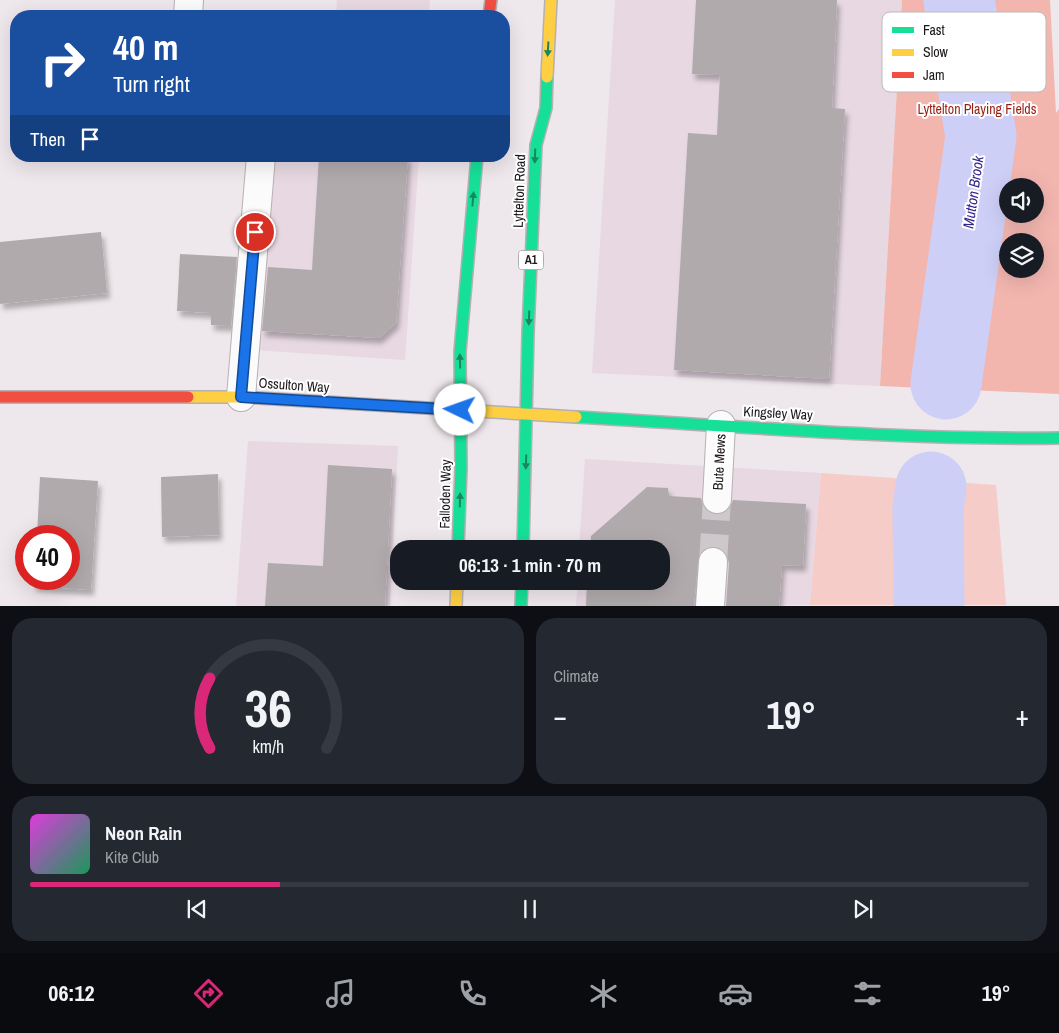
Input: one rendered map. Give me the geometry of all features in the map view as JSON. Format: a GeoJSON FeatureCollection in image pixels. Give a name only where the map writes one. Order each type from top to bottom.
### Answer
{"type":"FeatureCollection","features":[{"type":"Feature","properties":{"kind":"main road","name":"Lyttelton Road"},"geometry":{"type":"LineString","coordinates":[[527,414],[528,333],[536,145],[546,108],[551,0]]}},
{"type":"Feature","properties":{"kind":"main road"},"geometry":{"type":"LineString","coordinates":[[460,410],[460,352],[476,162]]}},
{"type":"Feature","properties":{"kind":"main road","name":"Ossulton Way"},"geometry":{"type":"LineString","coordinates":[[0,397],[241,397],[495,412]]}},
{"type":"Feature","properties":{"kind":"main road","name":"Falloden Way"},"geometry":{"type":"LineString","coordinates":[[458,540],[461,468],[460,410]]}},
{"type":"Feature","properties":{"kind":"main road","name":"Kingsley Way"},"geometry":{"type":"LineString","coordinates":[[495,412],[994,438],[1059,438]]}},
{"type":"Feature","properties":{"kind":"main road","name":"A1"},"geometry":{"type":"LineString","coordinates":[[523,540],[527,414]]}},
{"type":"Feature","properties":{"kind":"main road"},"geometry":{"type":"LineString","coordinates":[[456,606],[457,590]]}},
{"type":"Feature","properties":{"kind":"main road"},"geometry":{"type":"LineString","coordinates":[[520,606],[521,590]]}},
{"type":"Feature","properties":{"kind":"street"},"geometry":{"type":"LineString","coordinates":[[241,397],[261,162]]}},
{"type":"Feature","properties":{"kind":"street","name":"Bute Mews"},"geometry":{"type":"LineString","coordinates":[[717,499],[721,425]]}},
{"type":"Feature","properties":{"kind":"street"},"geometry":{"type":"LineString","coordinates":[[710,606],[713,562]]}},
{"type":"Feature","properties":{"kind":"shaded area"},"geometry":{"type":"Polygon","coordinates":[[[337,0],[430,0],[429,10],[336,10],[337,0]]]}},
{"type":"Feature","properties":{"kind":"shaded area"},"geometry":{"type":"Polygon","coordinates":[[[615,0],[902,0],[901,12],[882,12],[882,92],[897,92],[880,386],[592,373],[615,0]]]}},
{"type":"Feature","properties":{"kind":"shaded area"},"geometry":{"type":"Polygon","coordinates":[[[269,162],[419,162],[405,360],[253,350],[269,162]]]}},
{"type":"Feature","properties":{"kind":"shaded area"},"geometry":{"type":"Polygon","coordinates":[[[248,441],[398,446],[393,540],[390,540],[390,605],[236,606],[248,441]]]}},
{"type":"Feature","properties":{"kind":"shaded area"},"geometry":{"type":"Polygon","coordinates":[[[585,459],[821,473],[810,605],[576,606],[577,590],[670,590],[670,540],[580,540],[585,459]]]}},
{"type":"Feature","properties":{"kind":"shaded area"},"geometry":{"type":"Polygon","coordinates":[[[821,473],[996,485],[1006,605],[810,605],[821,473]]]}},
{"type":"Feature","properties":{"kind":"green space","name":"Lyttelton Playing Fields"},"geometry":{"type":"Polygon","coordinates":[[[902,0],[1050,0],[1056,113],[1059,109],[1059,394],[880,386],[897,92],[1046,92],[1046,12],[901,12],[902,0]]]}},
{"type":"Feature","properties":{"kind":"building"},"geometry":{"type":"Polygon","coordinates":[[[696,0],[837,0],[832,108],[845,109],[829,379],[674,370],[688,133],[717,135],[720,75],[692,74],[696,0]]]}},
{"type":"Feature","properties":{"kind":"building"},"geometry":{"type":"Polygon","coordinates":[[[319,162],[408,162],[396,323],[379,338],[262,331],[268,267],[312,270],[319,162]]]}},
{"type":"Feature","properties":{"kind":"building"},"geometry":{"type":"Polygon","coordinates":[[[101,232],[107,293],[0,304],[0,242],[101,232]]]}},
{"type":"Feature","properties":{"kind":"building"},"geometry":{"type":"Polygon","coordinates":[[[180,254],[237,257],[231,326],[211,325],[211,313],[177,311],[180,254]]]}},
{"type":"Feature","properties":{"kind":"building"},"geometry":{"type":"Polygon","coordinates":[[[328,465],[392,469],[385,606],[265,606],[268,563],[323,566],[328,465]]]}},
{"type":"Feature","properties":{"kind":"building"},"geometry":{"type":"Polygon","coordinates":[[[218,474],[219,535],[162,537],[161,477],[218,474]]]}},
{"type":"Feature","properties":{"kind":"building"},"geometry":{"type":"Polygon","coordinates":[[[40,477],[98,481],[91,590],[80,589],[80,525],[38,525],[40,477]]]}},
{"type":"Feature","properties":{"kind":"building"},"geometry":{"type":"Polygon","coordinates":[[[647,487],[668,488],[669,496],[701,498],[703,506],[708,512],[716,515],[724,513],[730,507],[733,500],[806,504],[803,566],[782,565],[779,606],[726,606],[729,563],[722,549],[714,546],[706,548],[700,553],[694,606],[586,606],[587,590],[670,590],[670,540],[591,540],[591,536],[647,487]]]}},
{"type":"Feature","properties":{"kind":"waterway","name":"Mutton Brook"},"geometry":{"type":"LineString","coordinates":[[959,0],[961,12]]}},
{"type":"Feature","properties":{"kind":"waterway","name":"Mutton Brook"},"geometry":{"type":"LineString","coordinates":[[946,384],[981,136],[974,92]]}},
{"type":"Feature","properties":{"kind":"waterway","name":"Mutton Brook"},"geometry":{"type":"LineString","coordinates":[[929,606],[928,506],[931,487]]}},
{"type":"Feature","properties":{"kind":"tunnel"},"geometry":{"type":"LineString","coordinates":[[713,562],[717,499]]}},
{"type":"Feature","properties":{"kind":"traffic: fast"},"geometry":{"type":"LineString","coordinates":[[523,540],[528,333],[536,145],[546,108],[547,77]]}},
{"type":"Feature","properties":{"kind":"traffic: fast"},"geometry":{"type":"LineString","coordinates":[[458,540],[461,468],[460,352],[476,162]]}},
{"type":"Feature","properties":{"kind":"traffic: fast"},"geometry":{"type":"LineString","coordinates":[[576,417],[878,435],[1059,438]]}},
{"type":"Feature","properties":{"kind":"traffic: fast"},"geometry":{"type":"LineString","coordinates":[[521,606],[522,590]]}},
{"type":"Feature","properties":{"kind":"traffic: slow"},"geometry":{"type":"LineString","coordinates":[[547,77],[551,0]]}},
{"type":"Feature","properties":{"kind":"traffic: slow"},"geometry":{"type":"LineString","coordinates":[[188,397],[241,397],[576,417]]}},
{"type":"Feature","properties":{"kind":"traffic: slow"},"geometry":{"type":"LineString","coordinates":[[456,606],[457,590]]}},
{"type":"Feature","properties":{"kind":"traffic: jam"},"geometry":{"type":"LineString","coordinates":[[490,10],[491,0]]}},
{"type":"Feature","properties":{"kind":"traffic: jam"},"geometry":{"type":"LineString","coordinates":[[0,397],[188,397]]}},
{"type":"Feature","properties":{"kind":"route"},"geometry":{"type":"LineString","coordinates":[[255,232],[241,397],[460,410]]}}]}
